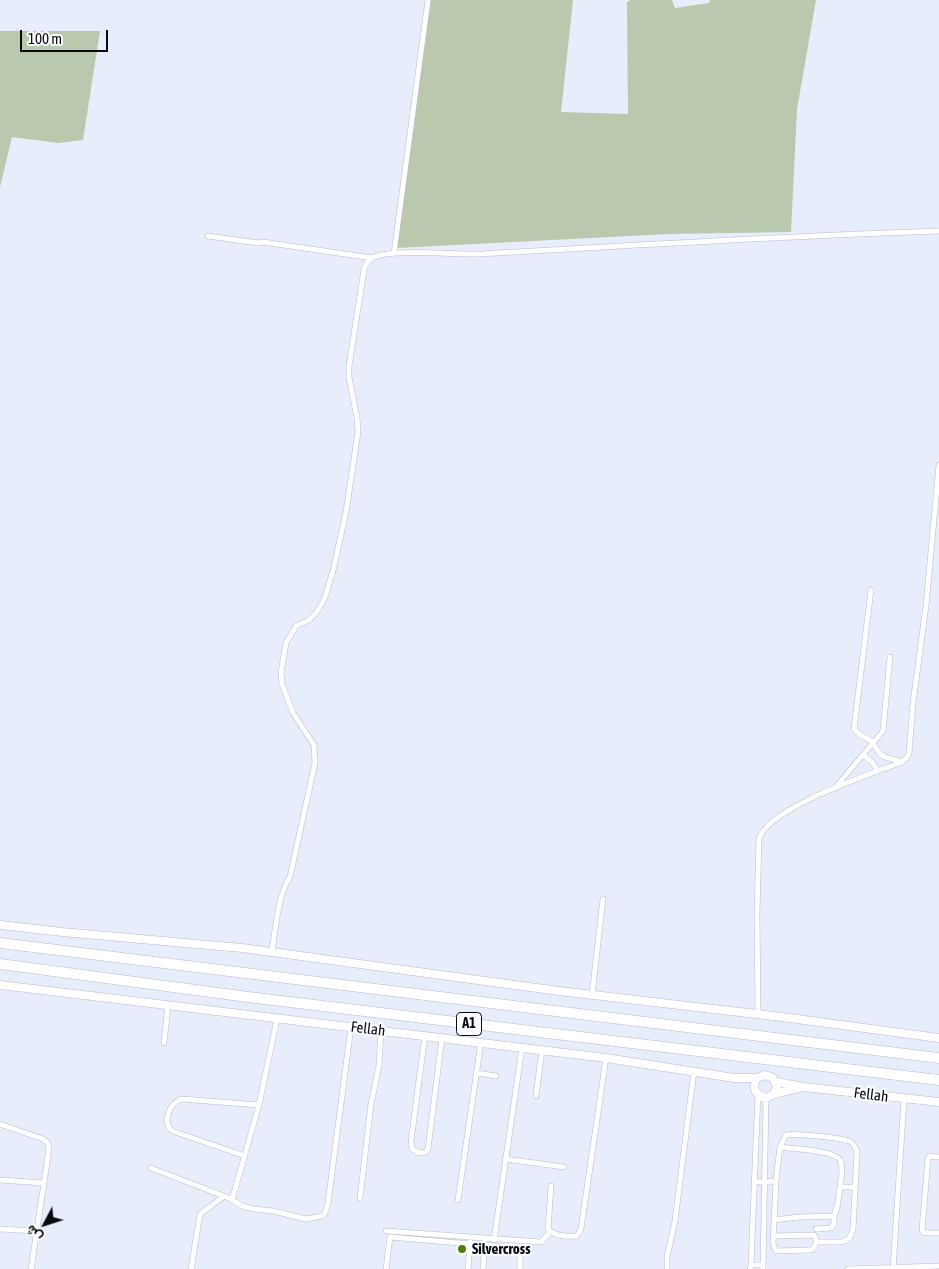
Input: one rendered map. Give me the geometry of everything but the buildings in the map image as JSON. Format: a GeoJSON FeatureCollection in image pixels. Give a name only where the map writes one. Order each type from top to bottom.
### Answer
{"type":"FeatureCollection","features":[{"type":"Feature","properties":{"kind":"highway","name":"A1"},"geometry":{"type":"LineString","coordinates":[[0,943],[939,1058]]}},
{"type":"Feature","properties":{"kind":"highway","name":"A1"},"geometry":{"type":"LineString","coordinates":[[0,964],[248,997],[939,1080]]}},
{"type":"Feature","properties":{"kind":"street"},"geometry":{"type":"LineString","coordinates":[[394,253],[428,0]]}},
{"type":"Feature","properties":{"kind":"street"},"geometry":{"type":"LineString","coordinates":[[272,952],[280,903],[284,886],[290,877],[315,763],[314,746],[294,713],[282,684],[283,655],[286,643],[296,626],[309,620],[324,600],[333,571],[346,512],[358,432],[349,377],[350,354],[367,261],[378,255],[394,253],[479,254],[669,242],[939,231]]}},
{"type":"Feature","properties":{"kind":"street"},"geometry":{"type":"LineString","coordinates":[[208,236],[372,258]]}},
{"type":"Feature","properties":{"kind":"street"},"geometry":{"type":"LineString","coordinates":[[758,1014],[756,914],[759,838],[766,826],[781,814],[806,800],[902,762],[909,753],[913,703],[926,606],[939,465]]}},
{"type":"Feature","properties":{"kind":"street"},"geometry":{"type":"LineString","coordinates":[[871,590],[854,729],[873,743],[877,752],[885,757],[902,762]]}},
{"type":"Feature","properties":{"kind":"street"},"geometry":{"type":"LineString","coordinates":[[833,789],[882,733],[890,657]]}},
{"type":"Feature","properties":{"kind":"street"},"geometry":{"type":"LineString","coordinates":[[863,755],[872,762],[878,771]]}},
{"type":"Feature","properties":{"kind":"street"},"geometry":{"type":"LineString","coordinates":[[592,995],[603,899]]}},
{"type":"Feature","properties":{"kind":"street"},"geometry":{"type":"LineString","coordinates":[[0,925],[79,934],[223,946],[592,995],[758,1014],[939,1038]]}},
{"type":"Feature","properties":{"kind":"street","name":"Fellah"},"geometry":{"type":"LineString","coordinates":[[0,985],[481,1042],[606,1058],[734,1078],[757,1078],[765,1075],[770,1076],[776,1082],[804,1087],[939,1102]]}},
{"type":"Feature","properties":{"kind":"street"},"geometry":{"type":"LineString","coordinates":[[164,1043],[168,1006]]}},
{"type":"Feature","properties":{"kind":"street"},"geometry":{"type":"LineString","coordinates":[[232,1200],[259,1105],[277,1019]]}},
{"type":"Feature","properties":{"kind":"street"},"geometry":{"type":"LineString","coordinates":[[151,1168],[232,1200],[246,1208],[273,1211],[306,1219],[316,1218],[325,1213],[328,1203],[352,1027]]}},
{"type":"Feature","properties":{"kind":"street"},"geometry":{"type":"LineString","coordinates":[[360,1198],[371,1104],[379,1066],[381,1030]]}},
{"type":"Feature","properties":{"kind":"street"},"geometry":{"type":"LineString","coordinates":[[425,1036],[411,1141],[412,1149],[419,1153],[426,1152],[428,1149],[442,1038]]}},
{"type":"Feature","properties":{"kind":"street"},"geometry":{"type":"LineString","coordinates":[[458,1200],[481,1042]]}},
{"type":"Feature","properties":{"kind":"street"},"geometry":{"type":"LineString","coordinates":[[494,1240],[522,1048]]}},
{"type":"Feature","properties":{"kind":"street"},"geometry":{"type":"LineString","coordinates":[[536,1096],[542,1050]]}},
{"type":"Feature","properties":{"kind":"street"},"geometry":{"type":"LineString","coordinates":[[550,1232],[572,1237],[577,1236],[581,1229],[606,1058]]}},
{"type":"Feature","properties":{"kind":"street"},"geometry":{"type":"LineString","coordinates":[[667,1269],[667,1257],[675,1221],[694,1071]]}},
{"type":"Feature","properties":{"kind":"street"},"geometry":{"type":"LineString","coordinates":[[476,1073],[496,1076]]}},
{"type":"Feature","properties":{"kind":"street","name":"Fellah"},"geometry":{"type":"LineString","coordinates":[[734,1078],[756,1092],[770,1096],[804,1087]]}},
{"type":"Feature","properties":{"kind":"street"},"geometry":{"type":"LineString","coordinates":[[757,1078],[754,1085],[756,1092],[751,1267],[763,1267],[764,1182],[770,1096],[776,1090],[776,1082]]}},
{"type":"Feature","properties":{"kind":"street"},"geometry":{"type":"LineString","coordinates":[[245,1156],[172,1132],[167,1125],[168,1114],[176,1101],[180,1099],[259,1105]]}},
{"type":"Feature","properties":{"kind":"street"},"geometry":{"type":"LineString","coordinates":[[893,1268],[904,1099]]}},
{"type":"Feature","properties":{"kind":"street"},"geometry":{"type":"LineString","coordinates":[[0,1124],[43,1139],[47,1142],[49,1148],[31,1269]]}},
{"type":"Feature","properties":{"kind":"street"},"geometry":{"type":"LineString","coordinates":[[816,1217],[815,1232],[817,1242],[813,1249],[778,1251],[773,1247],[776,1181],[780,1147],[783,1138],[788,1134],[852,1142],[856,1150],[853,1229],[850,1237],[845,1242],[817,1242]]}},
{"type":"Feature","properties":{"kind":"street"},"geometry":{"type":"LineString","coordinates":[[773,1236],[815,1232],[831,1228],[834,1224],[840,1187],[841,1162],[836,1156],[827,1153],[780,1147]]}},
{"type":"Feature","properties":{"kind":"street"},"geometry":{"type":"LineString","coordinates":[[939,1157],[930,1156],[928,1158],[922,1230],[924,1233],[939,1233]]}},
{"type":"Feature","properties":{"kind":"street"},"geometry":{"type":"LineString","coordinates":[[505,1159],[564,1167]]}},
{"type":"Feature","properties":{"kind":"street"},"geometry":{"type":"LineString","coordinates":[[0,1180],[44,1183]]}},
{"type":"Feature","properties":{"kind":"street"},"geometry":{"type":"LineString","coordinates":[[754,1182],[776,1181]]}},
{"type":"Feature","properties":{"kind":"street"},"geometry":{"type":"LineString","coordinates":[[550,1232],[548,1226],[551,1186]]}},
{"type":"Feature","properties":{"kind":"street"},"geometry":{"type":"LineString","coordinates":[[840,1187],[854,1187]]}},
{"type":"Feature","properties":{"kind":"street"},"geometry":{"type":"LineString","coordinates":[[191,1269],[200,1214],[223,1197]]}},
{"type":"Feature","properties":{"kind":"street"},"geometry":{"type":"LineString","coordinates":[[774,1220],[834,1216]]}},
{"type":"Feature","properties":{"kind":"street"},"geometry":{"type":"LineString","coordinates":[[0,1229],[36,1231]]}},
{"type":"Feature","properties":{"kind":"street"},"geometry":{"type":"LineString","coordinates":[[386,1231],[470,1238],[517,1248],[520,1252],[520,1269]]}},
{"type":"Feature","properties":{"kind":"street"},"geometry":{"type":"LineString","coordinates":[[386,1269],[390,1237],[470,1244],[494,1240],[541,1242],[550,1232]]}},
{"type":"Feature","properties":{"kind":"street"},"geometry":{"type":"LineString","coordinates":[[468,1269],[470,1238]]}},
{"type":"Feature","properties":{"kind":"street"},"geometry":{"type":"LineString","coordinates":[[483,1269],[485,1242]]}},
{"type":"Feature","properties":{"kind":"street"},"geometry":{"type":"LineString","coordinates":[[848,1269],[939,1266]]}},
{"type":"Feature","properties":{"kind":"green space"},"geometry":{"type":"Polygon","coordinates":[[[431,0],[573,0],[561,112],[628,114],[627,2],[631,0],[672,0],[675,8],[709,3],[710,0],[816,0],[797,109],[791,232],[668,234],[397,248],[431,0]]]}},
{"type":"Feature","properties":{"kind":"green space"},"geometry":{"type":"Polygon","coordinates":[[[0,31],[100,31],[83,140],[58,143],[12,137],[0,187],[0,31]]]}},
{"type":"Feature","properties":{"kind":"place","name":"Silvercross"},"geometry":{"type":"Point","coordinates":[462,1249]}}]}
